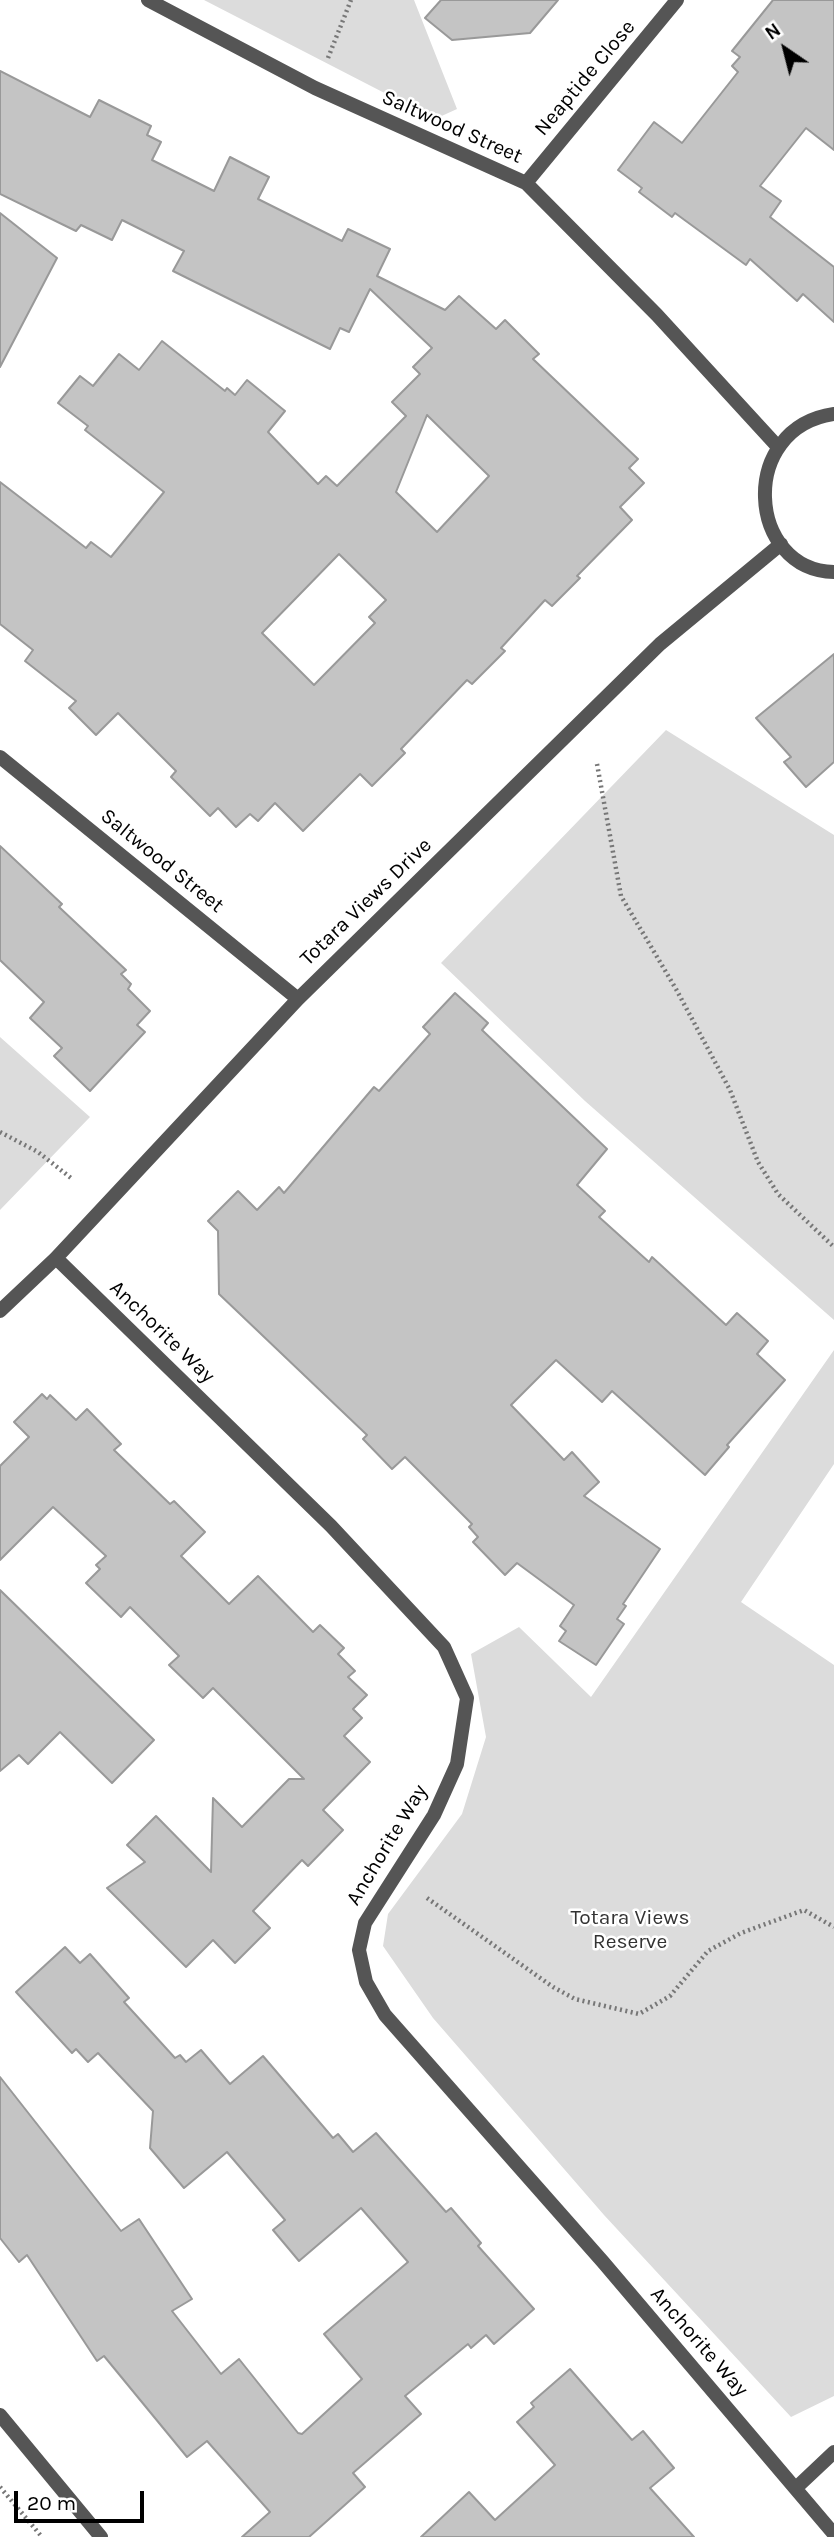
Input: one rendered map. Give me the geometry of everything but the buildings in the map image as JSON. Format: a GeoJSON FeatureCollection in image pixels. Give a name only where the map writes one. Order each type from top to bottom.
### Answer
{"type":"FeatureCollection","features":[{"type":"Feature","properties":{"kind":"street","name":"Saltwood Street"},"geometry":{"type":"LineString","coordinates":[[148,0],[315,88],[526,183],[657,315],[778,447]]}},
{"type":"Feature","properties":{"kind":"street","name":"Neaptide Close"},"geometry":{"type":"LineString","coordinates":[[526,183],[677,0]]}},
{"type":"Feature","properties":{"kind":"street"},"geometry":{"type":"LineString","coordinates":[[834,414],[804,424],[778,447],[766,472],[763,499],[770,526],[781,544],[803,563],[834,572]]}},
{"type":"Feature","properties":{"kind":"street","name":"Totara Views Drive"},"geometry":{"type":"LineString","coordinates":[[0,1311],[56,1258],[298,999],[660,644],[781,544]]}},
{"type":"Feature","properties":{"kind":"street","name":"Saltwood Street"},"geometry":{"type":"LineString","coordinates":[[0,757],[298,999]]}},
{"type":"Feature","properties":{"kind":"street","name":"Anchorite Way"},"geometry":{"type":"LineString","coordinates":[[56,1258],[331,1526],[444,1647],[467,1698],[457,1764],[434,1815],[365,1923],[359,1950],[366,1982],[385,2015],[797,2487],[834,2534]]}},
{"type":"Feature","properties":{"kind":"street"},"geometry":{"type":"LineString","coordinates":[[0,2416],[101,2537]]}},
{"type":"Feature","properties":{"kind":"street"},"geometry":{"type":"LineString","coordinates":[[797,2487],[834,2452]]}},
{"type":"Feature","properties":{"kind":"path"},"geometry":{"type":"LineString","coordinates":[[328,58],[351,0]]}},
{"type":"Feature","properties":{"kind":"path"},"geometry":{"type":"LineString","coordinates":[[597,764],[621,896],[676,989],[724,1079],[758,1162],[778,1194],[834,1247]]}},
{"type":"Feature","properties":{"kind":"path"},"geometry":{"type":"LineString","coordinates":[[0,1132],[38,1152],[71,1178]]}},
{"type":"Feature","properties":{"kind":"path"},"geometry":{"type":"LineString","coordinates":[[427,1898],[553,1987],[575,1999],[639,2014],[670,1996],[708,1951],[741,1933],[804,1910],[834,1927]]}},
{"type":"Feature","properties":{"kind":"path"},"geometry":{"type":"LineString","coordinates":[[0,2487],[42,2537]]}},
{"type":"Feature","properties":{"kind":"green space"},"geometry":{"type":"Polygon","coordinates":[[[204,0],[414,0],[457,109],[435,119],[204,0]]]}},
{"type":"Feature","properties":{"kind":"green space"},"geometry":{"type":"Polygon","coordinates":[[[666,730],[834,835],[834,1320],[585,1101],[441,963],[666,730]]]}},
{"type":"Feature","properties":{"kind":"green space"},"geometry":{"type":"Polygon","coordinates":[[[0,1037],[90,1117],[0,1210],[0,1037]]]}},
{"type":"Feature","properties":{"kind":"green space","name":"Totara Views Reserve"},"geometry":{"type":"Polygon","coordinates":[[[834,1350],[834,1464],[741,1602],[834,1665],[834,2396],[791,2417],[604,2215],[433,2018],[383,1946],[388,1914],[462,1814],[486,1737],[471,1654],[519,1627],[591,1697],[834,1350]]]}}]}
